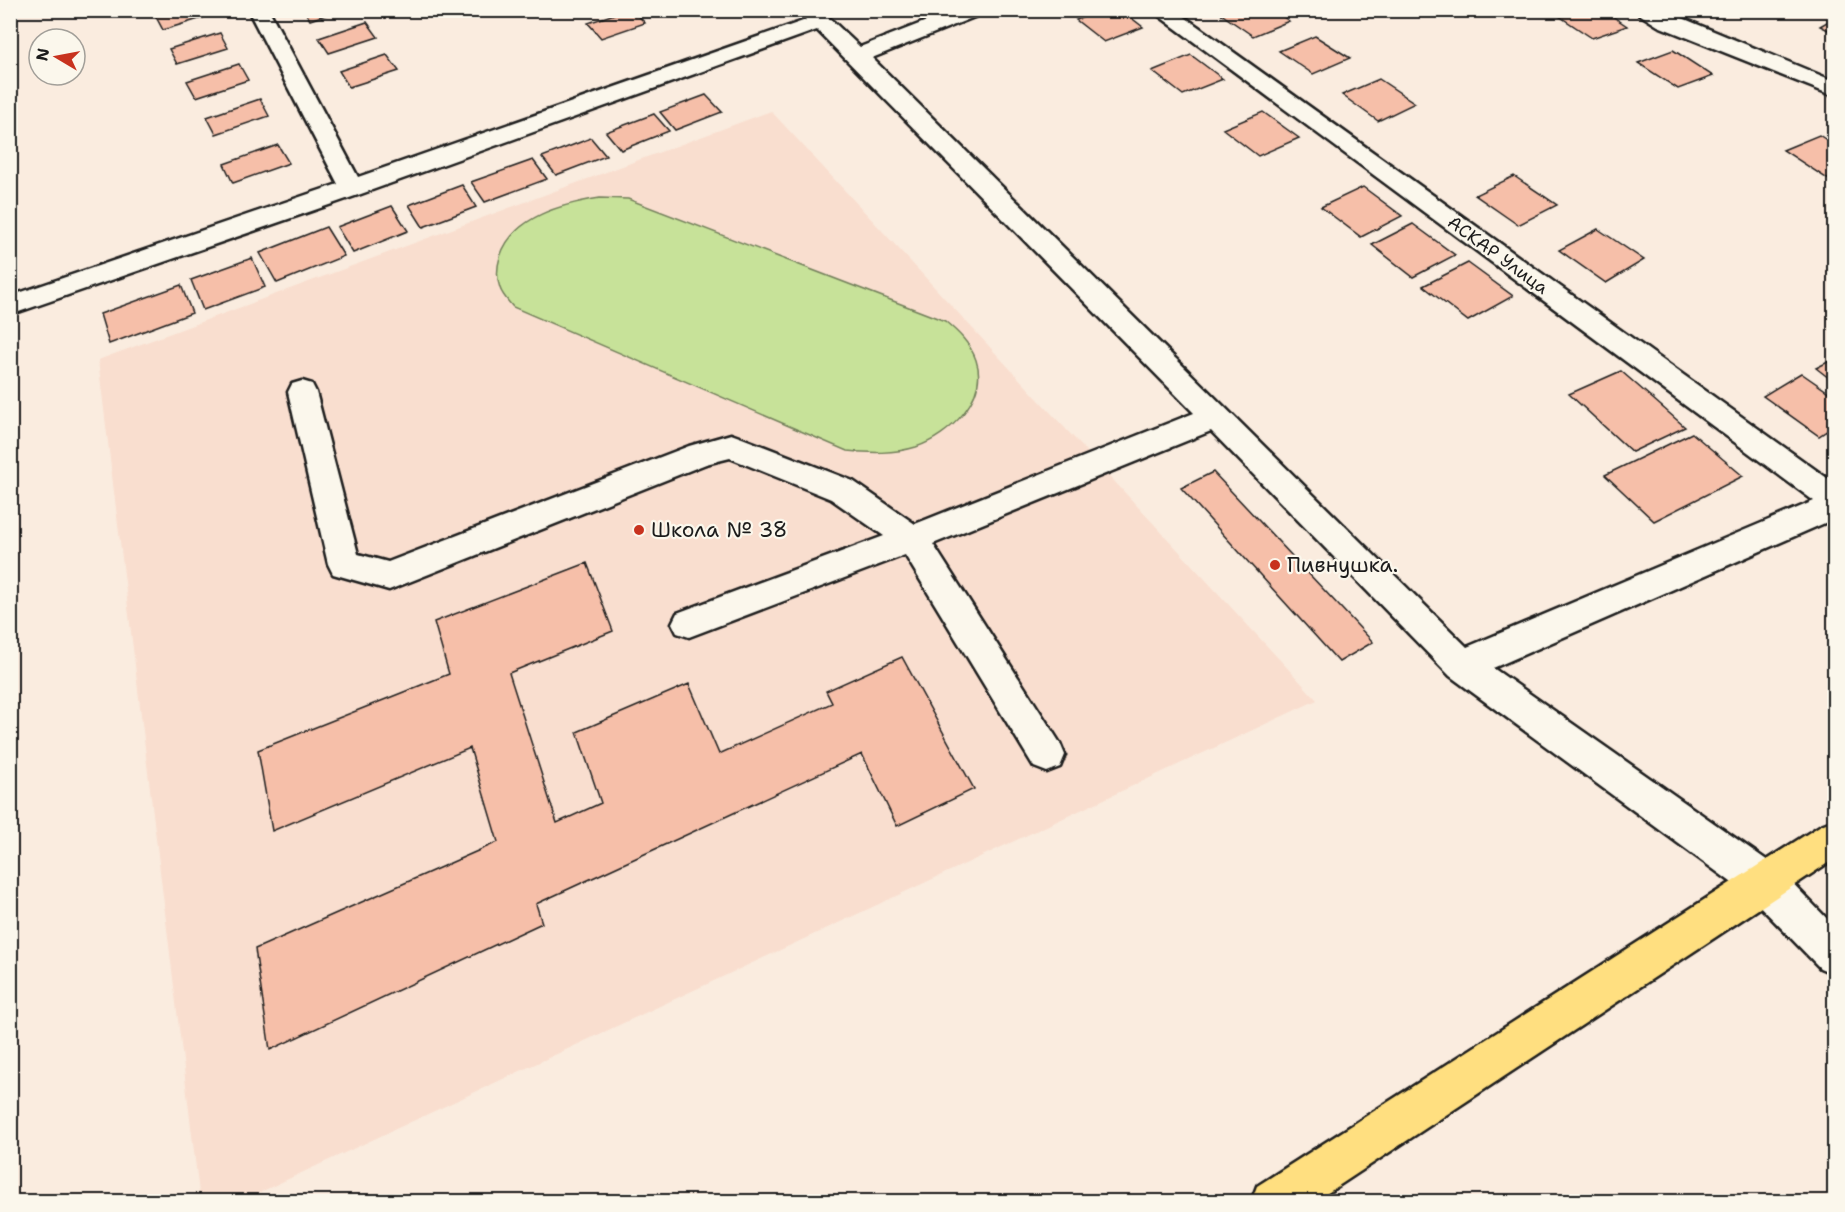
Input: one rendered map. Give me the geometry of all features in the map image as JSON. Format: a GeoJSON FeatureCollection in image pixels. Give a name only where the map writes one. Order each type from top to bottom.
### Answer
{"type":"FeatureCollection","features":[{"type":"Feature","properties":{"kind":"highway"},"geometry":{"type":"LineString","coordinates":[[1273,1202],[1834,838]]}},
{"type":"Feature","properties":{"kind":"street"},"geometry":{"type":"LineString","coordinates":[[258,10],[352,188]]}},
{"type":"Feature","properties":{"kind":"street"},"geometry":{"type":"LineString","coordinates":[[857,56],[975,10]]}},
{"type":"Feature","properties":{"kind":"street","name":"АСКАР Улица"},"geometry":{"type":"LineString","coordinates":[[1161,10],[1834,499]]}},
{"type":"Feature","properties":{"kind":"street"},"geometry":{"type":"LineString","coordinates":[[1646,10],[1666,21],[1834,89]]}},
{"type":"Feature","properties":{"kind":"street"},"geometry":{"type":"LineString","coordinates":[[10,306],[352,188],[814,16],[857,56],[1462,665],[1764,882],[1834,954]]}},
{"type":"Feature","properties":{"kind":"street"},"geometry":{"type":"LineString","coordinates":[[302,392],[344,564],[389,576],[700,454],[731,446],[842,490],[912,539],[1047,755]]}},
{"type":"Feature","properties":{"kind":"street"},"geometry":{"type":"LineString","coordinates":[[689,623],[912,539],[1215,417]]}},
{"type":"Feature","properties":{"kind":"street"},"geometry":{"type":"LineString","coordinates":[[1462,665],[1834,506]]}},
{"type":"Feature","properties":{"kind":"shaded area","name":"Школа № 38"},"geometry":{"type":"Polygon","coordinates":[[[771,111],[1317,700],[241,1201],[200,1201],[98,360],[771,111]]]}},
{"type":"Feature","properties":{"kind":"green space"},"geometry":{"type":"Polygon","coordinates":[[[600,198],[628,199],[945,321],[967,343],[976,360],[979,374],[977,388],[971,401],[953,425],[929,442],[899,451],[847,451],[513,307],[501,291],[497,276],[500,257],[516,231],[541,214],[556,208],[600,198]]]}},
{"type":"Feature","properties":{"kind":"building"},"geometry":{"type":"Polygon","coordinates":[[[171,10],[209,10],[212,15],[163,30],[155,15],[171,10]]]}},
{"type":"Feature","properties":{"kind":"building"},"geometry":{"type":"Polygon","coordinates":[[[304,10],[340,10],[310,20],[304,10]]]}},
{"type":"Feature","properties":{"kind":"building"},"geometry":{"type":"Polygon","coordinates":[[[626,10],[633,10],[645,23],[601,38],[588,23],[626,10]]]}},
{"type":"Feature","properties":{"kind":"building"},"geometry":{"type":"Polygon","coordinates":[[[1102,10],[1121,10],[1143,27],[1104,42],[1076,20],[1102,10]]]}},
{"type":"Feature","properties":{"kind":"building"},"geometry":{"type":"Polygon","coordinates":[[[1231,10],[1273,10],[1289,21],[1253,36],[1221,14],[1231,10]]]}},
{"type":"Feature","properties":{"kind":"building"},"geometry":{"type":"Polygon","coordinates":[[[1568,10],[1603,10],[1627,26],[1592,38],[1556,14],[1568,10]]]}},
{"type":"Feature","properties":{"kind":"building"},"geometry":{"type":"Polygon","coordinates":[[[1834,18],[1834,33],[1820,26],[1834,18]]]}},
{"type":"Feature","properties":{"kind":"building"},"geometry":{"type":"Polygon","coordinates":[[[367,22],[378,37],[329,53],[319,38],[367,22]]]}},
{"type":"Feature","properties":{"kind":"building"},"geometry":{"type":"Polygon","coordinates":[[[220,33],[228,48],[177,64],[169,49],[220,33]]]}},
{"type":"Feature","properties":{"kind":"building"},"geometry":{"type":"Polygon","coordinates":[[[1315,36],[1350,58],[1313,74],[1279,51],[1315,36]]]}},
{"type":"Feature","properties":{"kind":"building"},"geometry":{"type":"Polygon","coordinates":[[[1673,50],[1713,76],[1678,89],[1638,63],[1673,50]]]}},
{"type":"Feature","properties":{"kind":"building"},"geometry":{"type":"Polygon","coordinates":[[[387,55],[399,71],[349,87],[339,71],[387,55]]]}},
{"type":"Feature","properties":{"kind":"building"},"geometry":{"type":"Polygon","coordinates":[[[1191,55],[1223,79],[1183,95],[1152,71],[1191,55]]]}},
{"type":"Feature","properties":{"kind":"building"},"geometry":{"type":"Polygon","coordinates":[[[239,64],[248,80],[196,97],[187,81],[239,64]]]}},
{"type":"Feature","properties":{"kind":"building"},"geometry":{"type":"Polygon","coordinates":[[[1379,79],[1415,103],[1378,121],[1342,95],[1379,79]]]}},
{"type":"Feature","properties":{"kind":"building"},"geometry":{"type":"Polygon","coordinates":[[[706,95],[722,112],[675,130],[660,112],[706,95]]]}},
{"type":"Feature","properties":{"kind":"building"},"geometry":{"type":"Polygon","coordinates":[[[260,99],[269,116],[216,134],[207,117],[260,99]]]}},
{"type":"Feature","properties":{"kind":"building"},"geometry":{"type":"Polygon","coordinates":[[[1263,112],[1299,138],[1258,156],[1223,129],[1263,112]]]}},
{"type":"Feature","properties":{"kind":"building"},"geometry":{"type":"Polygon","coordinates":[[[654,114],[669,131],[621,150],[606,132],[654,114]]]}},
{"type":"Feature","properties":{"kind":"building"},"geometry":{"type":"Polygon","coordinates":[[[1819,135],[1834,145],[1834,178],[1829,180],[1783,150],[1819,135]]]}},
{"type":"Feature","properties":{"kind":"building"},"geometry":{"type":"Polygon","coordinates":[[[591,138],[606,156],[556,175],[542,157],[591,138]]]}},
{"type":"Feature","properties":{"kind":"building"},"geometry":{"type":"Polygon","coordinates":[[[278,145],[289,163],[233,183],[224,164],[278,145]]]}},
{"type":"Feature","properties":{"kind":"building"},"geometry":{"type":"Polygon","coordinates":[[[533,160],[547,179],[485,202],[471,182],[533,160]]]}},
{"type":"Feature","properties":{"kind":"building"},"geometry":{"type":"Polygon","coordinates":[[[1514,176],[1557,205],[1518,225],[1475,195],[1514,176]]]}},
{"type":"Feature","properties":{"kind":"building"},"geometry":{"type":"Polygon","coordinates":[[[462,185],[476,207],[423,227],[409,205],[462,185]]]}},
{"type":"Feature","properties":{"kind":"building"},"geometry":{"type":"Polygon","coordinates":[[[1363,187],[1402,216],[1361,237],[1321,207],[1363,187]]]}},
{"type":"Feature","properties":{"kind":"building"},"geometry":{"type":"Polygon","coordinates":[[[392,206],[408,231],[353,253],[337,227],[392,206]]]}},
{"type":"Feature","properties":{"kind":"building"},"geometry":{"type":"Polygon","coordinates":[[[1413,224],[1455,255],[1413,277],[1372,245],[1413,224]]]}},
{"type":"Feature","properties":{"kind":"building"},"geometry":{"type":"Polygon","coordinates":[[[326,227],[344,256],[277,283],[260,253],[326,227]]]}},
{"type":"Feature","properties":{"kind":"building"},"geometry":{"type":"Polygon","coordinates":[[[1598,229],[1644,260],[1606,283],[1559,250],[1598,229]]]}},
{"type":"Feature","properties":{"kind":"building"},"geometry":{"type":"Polygon","coordinates":[[[252,258],[265,287],[203,310],[191,280],[252,258]]]}},
{"type":"Feature","properties":{"kind":"building"},"geometry":{"type":"Polygon","coordinates":[[[1468,263],[1513,296],[1468,321],[1423,286],[1468,263]]]}},
{"type":"Feature","properties":{"kind":"building"},"geometry":{"type":"Polygon","coordinates":[[[181,285],[192,313],[109,344],[100,314],[181,285]]]}},
{"type":"Feature","properties":{"kind":"building"},"geometry":{"type":"Polygon","coordinates":[[[1834,359],[1834,382],[1816,368],[1834,359]]]}},
{"type":"Feature","properties":{"kind":"building"},"geometry":{"type":"Polygon","coordinates":[[[1621,371],[1685,427],[1632,452],[1569,394],[1621,371]]]}},
{"type":"Feature","properties":{"kind":"building"},"geometry":{"type":"Polygon","coordinates":[[[1801,373],[1834,396],[1834,426],[1819,436],[1763,396],[1801,373]]]}},
{"type":"Feature","properties":{"kind":"building"},"geometry":{"type":"Polygon","coordinates":[[[1692,433],[1743,476],[1654,521],[1605,475],[1692,433]]]}},
{"type":"Feature","properties":{"kind":"building","name":"Пивнушка."},"geometry":{"type":"Polygon","coordinates":[[[1213,472],[1373,642],[1339,662],[1181,488],[1213,472]]]}},
{"type":"Feature","properties":{"kind":"building"},"geometry":{"type":"Polygon","coordinates":[[[587,563],[613,631],[509,673],[557,823],[601,803],[577,732],[689,684],[719,754],[832,703],[826,691],[902,657],[974,789],[897,826],[862,754],[536,904],[542,923],[270,1050],[255,949],[498,842],[470,748],[272,831],[258,750],[449,674],[434,622],[587,563]]]}},
{"type":"Feature","properties":{"kind":"place","name":"Школа № 38"},"geometry":{"type":"Point","coordinates":[639,530]}},
{"type":"Feature","properties":{"kind":"place","name":"Пивнушка."},"geometry":{"type":"Point","coordinates":[1275,565]}}]}
